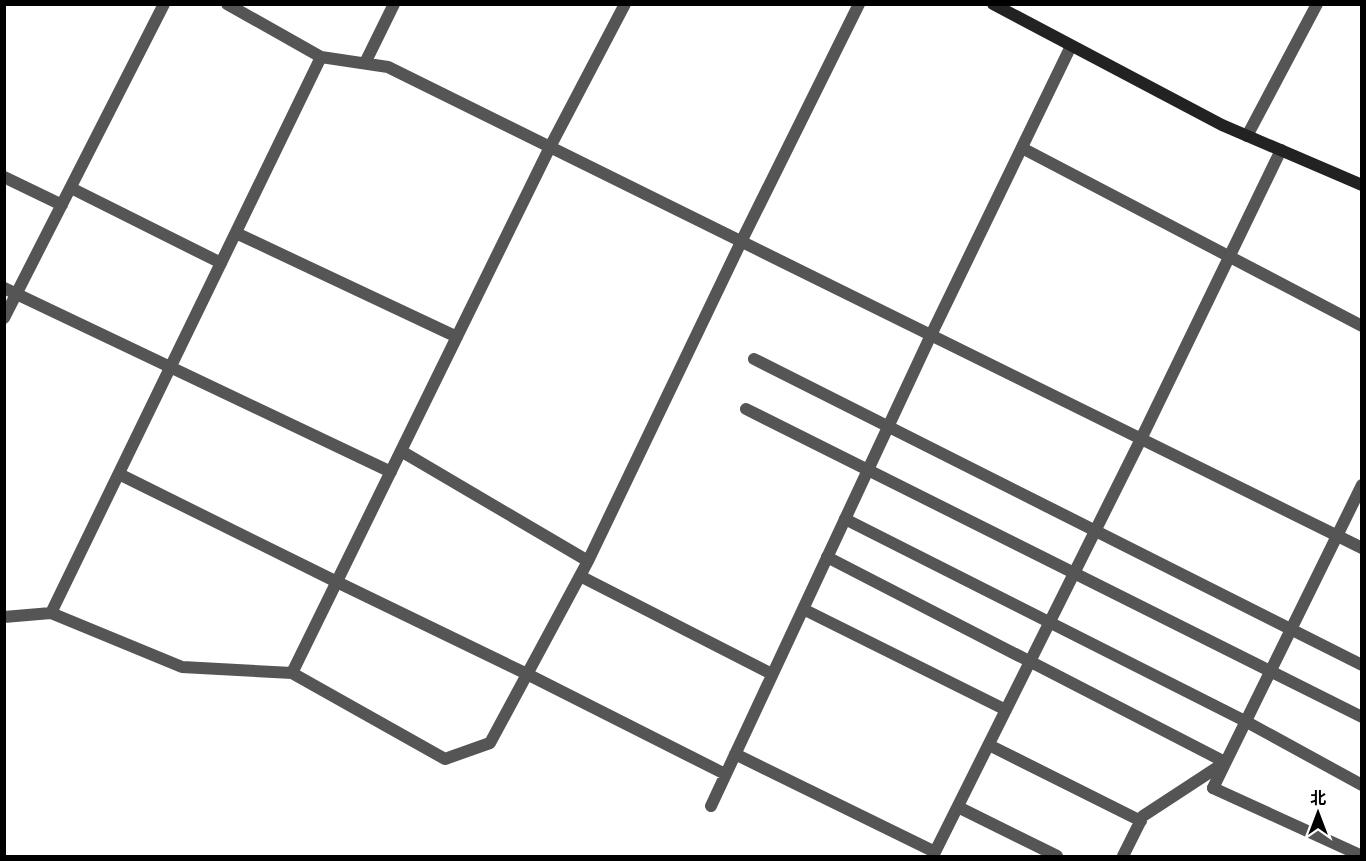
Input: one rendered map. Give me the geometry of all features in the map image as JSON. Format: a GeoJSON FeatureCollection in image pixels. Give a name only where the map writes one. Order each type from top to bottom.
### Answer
{"type":"FeatureCollection","features":[{"type":"Feature","properties":{"kind":"main road"},"geometry":{"type":"LineString","coordinates":[[993,4],[1222,125],[1362,185]]}},
{"type":"Feature","properties":{"kind":"street"},"geometry":{"type":"LineString","coordinates":[[4,318],[164,4]]}},
{"type":"Feature","properties":{"kind":"street"},"geometry":{"type":"LineString","coordinates":[[226,4],[321,57],[388,67],[1362,548]]}},
{"type":"Feature","properties":{"kind":"street"},"geometry":{"type":"LineString","coordinates":[[365,63],[394,4]]}},
{"type":"Feature","properties":{"kind":"street"},"geometry":{"type":"LineString","coordinates":[[292,673],[550,147],[625,4]]}},
{"type":"Feature","properties":{"kind":"street"},"geometry":{"type":"LineString","coordinates":[[4,617],[51,613],[182,666],[292,673],[445,759],[490,743],[588,561],[741,242],[859,4]]}},
{"type":"Feature","properties":{"kind":"street"},"geometry":{"type":"LineString","coordinates":[[1247,136],[1317,4]]}},
{"type":"Feature","properties":{"kind":"street"},"geometry":{"type":"LineString","coordinates":[[711,806],[931,335],[1071,46]]}},
{"type":"Feature","properties":{"kind":"street"},"geometry":{"type":"LineString","coordinates":[[51,613],[321,57]]}},
{"type":"Feature","properties":{"kind":"street"},"geometry":{"type":"LineString","coordinates":[[1022,147],[1362,326]]}},
{"type":"Feature","properties":{"kind":"street"},"geometry":{"type":"LineString","coordinates":[[735,754],[934,854],[1141,439],[1281,150]]}},
{"type":"Feature","properties":{"kind":"street"},"geometry":{"type":"LineString","coordinates":[[4,177],[62,205]]}},
{"type":"Feature","properties":{"kind":"street"},"geometry":{"type":"LineString","coordinates":[[71,188],[221,263]]}},
{"type":"Feature","properties":{"kind":"street"},"geometry":{"type":"LineString","coordinates":[[236,233],[457,337]]}},
{"type":"Feature","properties":{"kind":"street"},"geometry":{"type":"LineString","coordinates":[[4,288],[391,472]]}},
{"type":"Feature","properties":{"kind":"street"},"geometry":{"type":"LineString","coordinates":[[754,359],[1362,665]]}},
{"type":"Feature","properties":{"kind":"street"},"geometry":{"type":"LineString","coordinates":[[746,409],[1362,717]]}},
{"type":"Feature","properties":{"kind":"street"},"geometry":{"type":"LineString","coordinates":[[401,452],[588,561]]}},
{"type":"Feature","properties":{"kind":"street"},"geometry":{"type":"LineString","coordinates":[[119,474],[725,774]]}},
{"type":"Feature","properties":{"kind":"street"},"geometry":{"type":"LineString","coordinates":[[1362,484],[1213,788],[1362,856]]}},
{"type":"Feature","properties":{"kind":"street"},"geometry":{"type":"LineString","coordinates":[[845,519],[1245,722],[1362,785]]}},
{"type":"Feature","properties":{"kind":"street"},"geometry":{"type":"LineString","coordinates":[[827,557],[1226,762]]}},
{"type":"Feature","properties":{"kind":"street"},"geometry":{"type":"LineString","coordinates":[[580,576],[772,674]]}},
{"type":"Feature","properties":{"kind":"street"},"geometry":{"type":"LineString","coordinates":[[803,609],[1006,710]]}},
{"type":"Feature","properties":{"kind":"street"},"geometry":{"type":"LineString","coordinates":[[989,745],[1141,821]]}},
{"type":"Feature","properties":{"kind":"street"},"geometry":{"type":"LineString","coordinates":[[1123,856],[1143,816],[1226,762]]}},
{"type":"Feature","properties":{"kind":"street"},"geometry":{"type":"LineString","coordinates":[[958,807],[1057,856]]}}]}
